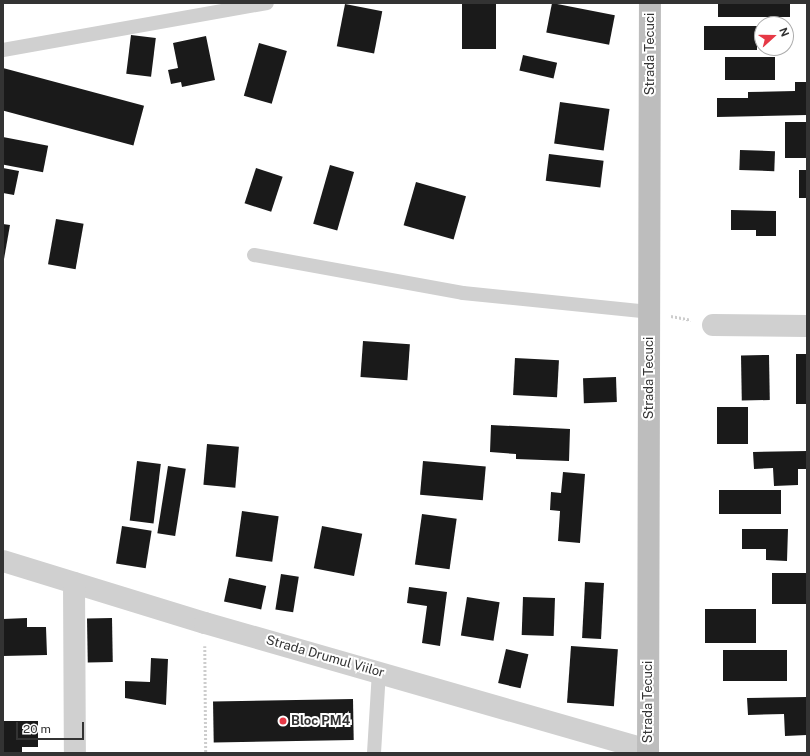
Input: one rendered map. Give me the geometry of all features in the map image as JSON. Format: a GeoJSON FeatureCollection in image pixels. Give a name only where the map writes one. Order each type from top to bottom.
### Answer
{"type":"FeatureCollection","features":[{"type":"Feature","properties":{"kind":"main road","name":"Strada Tecuci"},"geometry":{"type":"LineString","coordinates":[[648,751],[650,3]]}},
{"type":"Feature","properties":{"kind":"street"},"geometry":{"type":"LineString","coordinates":[[713,324],[807,326]]}},
{"type":"Feature","properties":{"kind":"street","name":"Strada Drumul Viilor"},"geometry":{"type":"LineString","coordinates":[[3,560],[205,623],[379,672],[648,751]]}},
{"type":"Feature","properties":{"kind":"street"},"geometry":{"type":"LineString","coordinates":[[74,583],[75,753]]}},
{"type":"Feature","properties":{"kind":"lane"},"geometry":{"type":"LineString","coordinates":[[3,50],[267,3]]}},
{"type":"Feature","properties":{"kind":"lane"},"geometry":{"type":"LineString","coordinates":[[254,255],[464,293],[649,312]]}},
{"type":"Feature","properties":{"kind":"lane"},"geometry":{"type":"LineString","coordinates":[[374,753],[379,672]]}},
{"type":"Feature","properties":{"kind":"path"},"geometry":{"type":"LineString","coordinates":[[649,312],[713,324]]}},
{"type":"Feature","properties":{"kind":"path"},"geometry":{"type":"LineString","coordinates":[[205,623],[206,753]]}},
{"type":"Feature","properties":{"kind":"building"},"geometry":{"type":"Polygon","coordinates":[[[462,3],[496,3],[496,49],[462,49],[462,3]]]}},
{"type":"Feature","properties":{"kind":"building"},"geometry":{"type":"Polygon","coordinates":[[[552,3],[615,15],[609,45],[546,32],[552,3]]]}},
{"type":"Feature","properties":{"kind":"building"},"geometry":{"type":"Polygon","coordinates":[[[718,3],[790,3],[790,16],[718,17],[718,3]]]}},
{"type":"Feature","properties":{"kind":"building"},"geometry":{"type":"Polygon","coordinates":[[[345,4],[382,11],[374,53],[337,46],[345,4]]]}},
{"type":"Feature","properties":{"kind":"building"},"geometry":{"type":"Polygon","coordinates":[[[704,26],[754,26],[754,50],[704,50],[704,26]]]}},
{"type":"Feature","properties":{"kind":"building"},"geometry":{"type":"Polygon","coordinates":[[[131,35],[156,38],[151,77],[126,74],[131,35]]]}},
{"type":"Feature","properties":{"kind":"building"},"geometry":{"type":"Polygon","coordinates":[[[206,36],[215,80],[182,87],[181,82],[171,84],[168,70],[178,68],[173,43],[206,36]]]}},
{"type":"Feature","properties":{"kind":"building"},"geometry":{"type":"Polygon","coordinates":[[[259,43],[287,51],[272,104],[244,96],[259,43]]]}},
{"type":"Feature","properties":{"kind":"building"},"geometry":{"type":"Polygon","coordinates":[[[523,55],[557,63],[554,78],[519,71],[523,55]]]}},
{"type":"Feature","properties":{"kind":"building"},"geometry":{"type":"Polygon","coordinates":[[[725,57],[775,57],[775,80],[725,80],[725,57]]]}},
{"type":"Feature","properties":{"kind":"building"},"geometry":{"type":"Polygon","coordinates":[[[3,68],[144,106],[133,145],[3,110],[3,68]]]}},
{"type":"Feature","properties":{"kind":"building"},"geometry":{"type":"Polygon","coordinates":[[[795,82],[807,82],[807,115],[717,117],[717,98],[748,98],[748,92],[795,91],[795,82]]]}},
{"type":"Feature","properties":{"kind":"building"},"geometry":{"type":"Polygon","coordinates":[[[560,102],[610,109],[604,151],[554,144],[560,102]]]}},
{"type":"Feature","properties":{"kind":"building"},"geometry":{"type":"Polygon","coordinates":[[[785,122],[807,122],[807,158],[785,158],[785,122]]]}},
{"type":"Feature","properties":{"kind":"building"},"geometry":{"type":"Polygon","coordinates":[[[3,137],[48,146],[43,172],[3,165],[3,137]]]}},
{"type":"Feature","properties":{"kind":"building"},"geometry":{"type":"Polygon","coordinates":[[[740,150],[775,151],[774,171],[739,170],[740,150]]]}},
{"type":"Feature","properties":{"kind":"building"},"geometry":{"type":"Polygon","coordinates":[[[549,154],[604,161],[600,188],[546,181],[549,154]]]}},
{"type":"Feature","properties":{"kind":"building"},"geometry":{"type":"Polygon","coordinates":[[[330,165],[354,172],[337,231],[313,224],[330,165]]]}},
{"type":"Feature","properties":{"kind":"building"},"geometry":{"type":"Polygon","coordinates":[[[3,168],[19,171],[14,195],[3,193],[3,168]]]}},
{"type":"Feature","properties":{"kind":"building"},"geometry":{"type":"Polygon","coordinates":[[[256,168],[283,177],[271,212],[245,203],[256,168]]]}},
{"type":"Feature","properties":{"kind":"building"},"geometry":{"type":"Polygon","coordinates":[[[799,170],[807,170],[807,198],[799,198],[799,170]]]}},
{"type":"Feature","properties":{"kind":"building"},"geometry":{"type":"Polygon","coordinates":[[[416,182],[466,196],[454,240],[404,225],[416,182]]]}},
{"type":"Feature","properties":{"kind":"building"},"geometry":{"type":"Polygon","coordinates":[[[731,210],[776,211],[776,236],[756,236],[756,230],[731,230],[731,210]]]}},
{"type":"Feature","properties":{"kind":"building"},"geometry":{"type":"Polygon","coordinates":[[[56,219],[84,224],[76,269],[48,264],[56,219]]]}},
{"type":"Feature","properties":{"kind":"building"},"geometry":{"type":"Polygon","coordinates":[[[3,224],[10,225],[4,259],[3,259],[3,224]]]}},
{"type":"Feature","properties":{"kind":"building"},"geometry":{"type":"Polygon","coordinates":[[[363,341],[410,344],[407,380],[360,377],[363,341]]]}},
{"type":"Feature","properties":{"kind":"building"},"geometry":{"type":"Polygon","coordinates":[[[796,354],[807,354],[807,404],[796,404],[796,354]]]}},
{"type":"Feature","properties":{"kind":"building"},"geometry":{"type":"Polygon","coordinates":[[[741,355],[769,355],[770,400],[742,400],[741,355]]]}},
{"type":"Feature","properties":{"kind":"building"},"geometry":{"type":"Polygon","coordinates":[[[515,358],[559,360],[557,397],[513,395],[515,358]]]}},
{"type":"Feature","properties":{"kind":"building"},"geometry":{"type":"Polygon","coordinates":[[[616,377],[617,402],[584,403],[583,378],[616,377]]]}},
{"type":"Feature","properties":{"kind":"building"},"geometry":{"type":"Polygon","coordinates":[[[717,407],[748,407],[748,444],[717,444],[717,407]]]}},
{"type":"Feature","properties":{"kind":"building"},"geometry":{"type":"Polygon","coordinates":[[[491,425],[570,429],[569,461],[516,459],[516,454],[490,452],[491,425]]]}},
{"type":"Feature","properties":{"kind":"building"},"geometry":{"type":"Polygon","coordinates":[[[207,444],[239,447],[235,488],[203,485],[207,444]]]}},
{"type":"Feature","properties":{"kind":"building"},"geometry":{"type":"Polygon","coordinates":[[[807,451],[807,469],[798,469],[798,485],[774,486],[773,468],[754,469],[753,452],[807,451]]]}},
{"type":"Feature","properties":{"kind":"building"},"geometry":{"type":"Polygon","coordinates":[[[137,461],[161,464],[154,523],[130,521],[137,461]]]}},
{"type":"Feature","properties":{"kind":"building"},"geometry":{"type":"Polygon","coordinates":[[[423,461],[486,466],[483,500],[420,495],[423,461]]]}},
{"type":"Feature","properties":{"kind":"building"},"geometry":{"type":"Polygon","coordinates":[[[168,466],[186,469],[175,536],[157,533],[168,466]]]}},
{"type":"Feature","properties":{"kind":"building"},"geometry":{"type":"Polygon","coordinates":[[[563,472],[585,474],[580,543],[558,541],[560,511],[550,510],[551,492],[561,493],[563,472]]]}},
{"type":"Feature","properties":{"kind":"building"},"geometry":{"type":"Polygon","coordinates":[[[719,490],[781,490],[781,514],[719,514],[719,490]]]}},
{"type":"Feature","properties":{"kind":"building"},"geometry":{"type":"Polygon","coordinates":[[[242,511],[279,516],[272,562],[236,557],[242,511]]]}},
{"type":"Feature","properties":{"kind":"building"},"geometry":{"type":"Polygon","coordinates":[[[422,514],[457,519],[450,569],[415,565],[422,514]]]}},
{"type":"Feature","properties":{"kind":"building"},"geometry":{"type":"Polygon","coordinates":[[[122,526],[152,531],[146,568],[116,564],[122,526]]]}},
{"type":"Feature","properties":{"kind":"building"},"geometry":{"type":"Polygon","coordinates":[[[322,526],[362,534],[354,576],[314,568],[322,526]]]}},
{"type":"Feature","properties":{"kind":"building"},"geometry":{"type":"Polygon","coordinates":[[[742,529],[788,529],[787,561],[766,560],[766,549],[742,549],[742,529]]]}},
{"type":"Feature","properties":{"kind":"building"},"geometry":{"type":"Polygon","coordinates":[[[772,573],[807,573],[807,604],[772,604],[772,573]]]}},
{"type":"Feature","properties":{"kind":"building"},"geometry":{"type":"Polygon","coordinates":[[[281,574],[299,577],[293,612],[275,610],[281,574]]]}},
{"type":"Feature","properties":{"kind":"building"},"geometry":{"type":"Polygon","coordinates":[[[229,578],[266,586],[261,609],[224,601],[229,578]]]}},
{"type":"Feature","properties":{"kind":"building"},"geometry":{"type":"Polygon","coordinates":[[[585,582],[604,583],[601,639],[582,638],[585,582]]]}},
{"type":"Feature","properties":{"kind":"building"},"geometry":{"type":"Polygon","coordinates":[[[409,587],[447,592],[440,646],[422,643],[427,606],[407,603],[409,587]]]}},
{"type":"Feature","properties":{"kind":"building"},"geometry":{"type":"Polygon","coordinates":[[[467,597],[500,602],[493,641],[461,636],[467,597]]]}},
{"type":"Feature","properties":{"kind":"building"},"geometry":{"type":"Polygon","coordinates":[[[523,597],[555,598],[554,636],[522,635],[523,597]]]}},
{"type":"Feature","properties":{"kind":"building"},"geometry":{"type":"Polygon","coordinates":[[[705,609],[756,609],[756,643],[705,643],[705,609]]]}},
{"type":"Feature","properties":{"kind":"building"},"geometry":{"type":"Polygon","coordinates":[[[27,618],[27,627],[46,627],[47,655],[3,656],[3,619],[27,618]]]}},
{"type":"Feature","properties":{"kind":"building"},"geometry":{"type":"Polygon","coordinates":[[[87,618],[112,618],[113,662],[88,662],[87,618]]]}},
{"type":"Feature","properties":{"kind":"building"},"geometry":{"type":"Polygon","coordinates":[[[571,646],[618,649],[614,706],[567,703],[571,646]]]}},
{"type":"Feature","properties":{"kind":"building"},"geometry":{"type":"Polygon","coordinates":[[[506,649],[528,654],[521,688],[498,683],[506,649]]]}},
{"type":"Feature","properties":{"kind":"building"},"geometry":{"type":"Polygon","coordinates":[[[723,650],[787,650],[787,681],[723,681],[723,650]]]}},
{"type":"Feature","properties":{"kind":"building"},"geometry":{"type":"Polygon","coordinates":[[[151,658],[168,659],[166,705],[125,698],[125,681],[150,682],[151,658]]]}},
{"type":"Feature","properties":{"kind":"building"},"geometry":{"type":"Polygon","coordinates":[[[807,697],[807,735],[785,736],[784,714],[748,715],[747,698],[807,697]]]}},
{"type":"Feature","properties":{"kind":"building","name":"Bloc PM4"},"geometry":{"type":"Polygon","coordinates":[[[353,699],[354,740],[214,742],[213,701],[353,699]]]}},
{"type":"Feature","properties":{"kind":"building"},"geometry":{"type":"Polygon","coordinates":[[[3,721],[38,721],[38,747],[22,747],[22,753],[3,753],[3,721]]]}},
{"type":"Feature","properties":{"kind":"place","name":"Bloc PM4"},"geometry":{"type":"Point","coordinates":[283,721]}}]}
